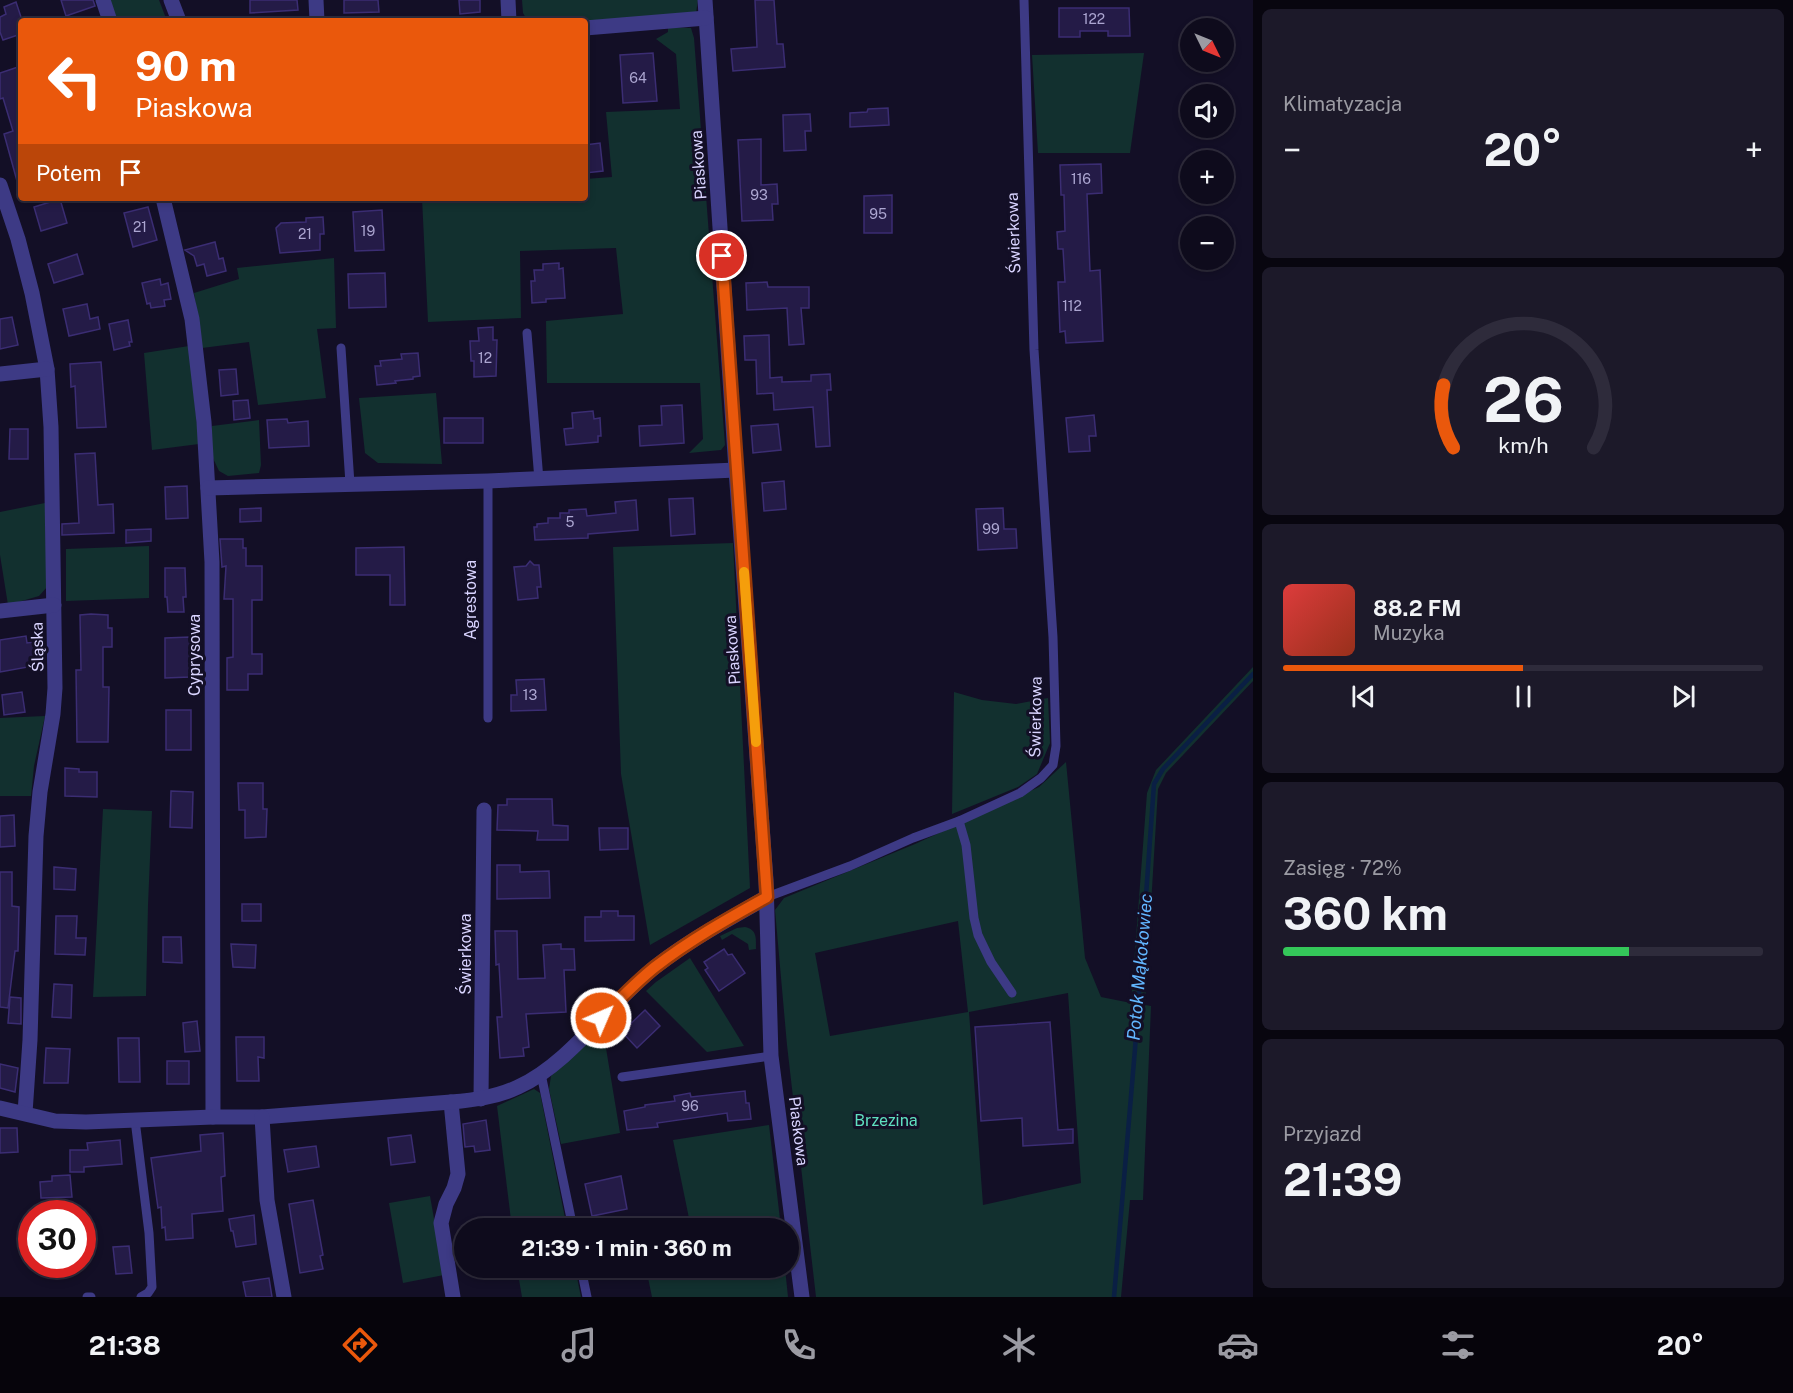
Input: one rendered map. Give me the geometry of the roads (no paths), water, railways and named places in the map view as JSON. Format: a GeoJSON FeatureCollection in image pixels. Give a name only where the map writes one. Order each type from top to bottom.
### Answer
{"type":"FeatureCollection","features":[{"type":"Feature","properties":{"kind":"street"},"geometry":{"type":"LineString","coordinates":[[104,0],[109,18]]}},
{"type":"Feature","properties":{"kind":"street"},"geometry":{"type":"LineString","coordinates":[[171,0],[178,18]]}},
{"type":"Feature","properties":{"kind":"street"},"geometry":{"type":"LineString","coordinates":[[316,0],[317,18]]}},
{"type":"Feature","properties":{"kind":"street"},"geometry":{"type":"LineString","coordinates":[[508,0],[509,18]]}},
{"type":"Feature","properties":{"kind":"street","name":"Piaskowa"},"geometry":{"type":"LineString","coordinates":[[705,0],[767,897],[771,1056],[802,1297]]}},
{"type":"Feature","properties":{"kind":"street"},"geometry":{"type":"LineString","coordinates":[[588,28],[706,18]]}},
{"type":"Feature","properties":{"kind":"street","name":"Śląska"},"geometry":{"type":"LineString","coordinates":[[0,185],[18,239],[41,332],[47,369],[51,427],[55,688],[36,836],[34,941],[25,1113]]}},
{"type":"Feature","properties":{"kind":"street","name":"Cyprysowa"},"geometry":{"type":"LineString","coordinates":[[164,201],[192,319],[204,422],[212,562],[213,1117]]}},
{"type":"Feature","properties":{"kind":"street"},"geometry":{"type":"LineString","coordinates":[[0,374],[47,369]]}},
{"type":"Feature","properties":{"kind":"street"},"geometry":{"type":"LineString","coordinates":[[208,488],[538,480],[736,470]]}},
{"type":"Feature","properties":{"kind":"street"},"geometry":{"type":"LineString","coordinates":[[0,611],[54,605]]}},
{"type":"Feature","properties":{"kind":"street","name":"Świerkowa"},"geometry":{"type":"LineString","coordinates":[[482,1099],[484,810]]}},
{"type":"Feature","properties":{"kind":"street","name":"Świerkowa"},"geometry":{"type":"LineString","coordinates":[[0,1108],[55,1120],[86,1122],[262,1117],[482,1099],[518,1088],[541,1074],[575,1044],[634,985],[655,968],[676,952],[767,897]]}},
{"type":"Feature","properties":{"kind":"street"},"geometry":{"type":"LineString","coordinates":[[451,1102],[458,1174],[441,1223],[453,1297]]}},
{"type":"Feature","properties":{"kind":"street"},"geometry":{"type":"LineString","coordinates":[[262,1117],[267,1200],[284,1297]]}},
{"type":"Feature","properties":{"kind":"lane","name":"Świerkowa"},"geometry":{"type":"LineString","coordinates":[[767,897],[850,866],[1020,793],[1041,778],[1053,765],[1056,746],[1053,637],[1034,350],[1024,0]]}},
{"type":"Feature","properties":{"kind":"lane"},"geometry":{"type":"LineString","coordinates":[[527,333],[538,480]]}},
{"type":"Feature","properties":{"kind":"lane"},"geometry":{"type":"LineString","coordinates":[[341,348],[350,484]]}},
{"type":"Feature","properties":{"kind":"lane","name":"Agrestowa"},"geometry":{"type":"LineString","coordinates":[[488,481],[488,718]]}},
{"type":"Feature","properties":{"kind":"lane"},"geometry":{"type":"LineString","coordinates":[[959,821],[966,845],[978,935],[991,962],[1012,993]]}},
{"type":"Feature","properties":{"kind":"lane"},"geometry":{"type":"LineString","coordinates":[[622,1077],[771,1056]]}},
{"type":"Feature","properties":{"kind":"lane"},"geometry":{"type":"LineString","coordinates":[[541,1074],[571,1218]]}},
{"type":"Feature","properties":{"kind":"lane"},"geometry":{"type":"LineString","coordinates":[[135,1120],[149,1233],[152,1287],[141,1297]]}},
{"type":"Feature","properties":{"kind":"lane"},"geometry":{"type":"LineString","coordinates":[[583,1278],[587,1297]]}},
{"type":"Feature","properties":{"kind":"waterway","name":"Potok Mąkołowiec"},"geometry":{"type":"LineString","coordinates":[[1114,1297],[1154,784],[1163,769],[1253,674]]}},
{"type":"Feature","properties":{"kind":"park label","name":"Brzezina"},"geometry":{"type":"Point","coordinates":[886,1120]}}]}
